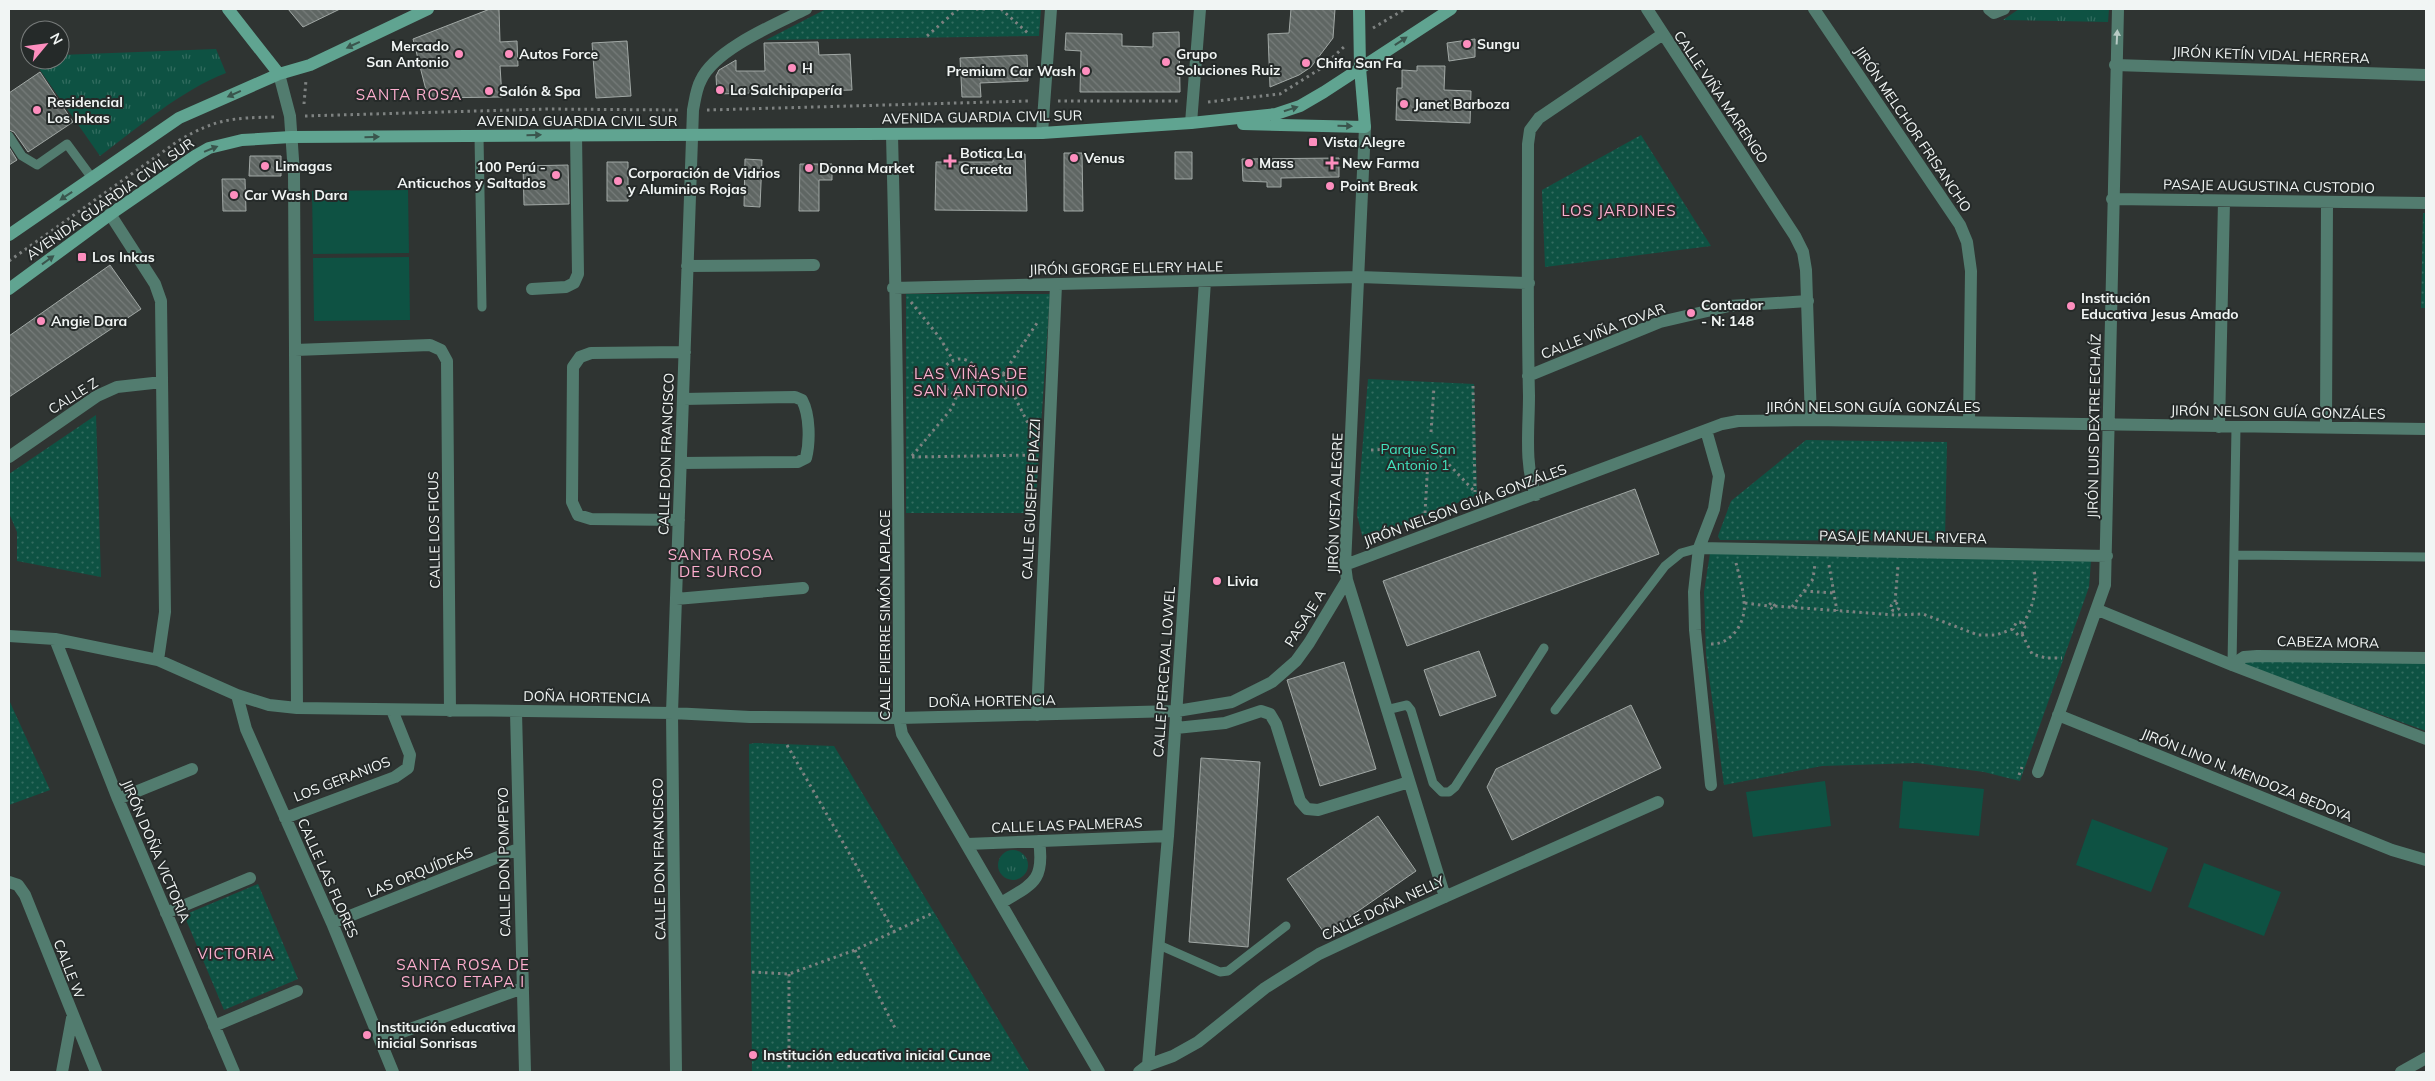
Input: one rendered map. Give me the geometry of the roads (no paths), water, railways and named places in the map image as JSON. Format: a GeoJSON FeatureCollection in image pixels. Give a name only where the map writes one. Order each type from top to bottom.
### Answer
{"type":"FeatureCollection","features":[{"type":"Feature","properties":{"kind":"main road"},"geometry":{"type":"LineString","coordinates":[[228,9],[279,74]]}},
{"type":"Feature","properties":{"kind":"main road"},"geometry":{"type":"LineString","coordinates":[[9,235],[179,118],[279,74],[310,65],[428,9]]}},
{"type":"Feature","properties":{"kind":"main road"},"geometry":{"type":"LineString","coordinates":[[1359,9],[1360,68],[1365,127]]}},
{"type":"Feature","properties":{"kind":"main road","name":"AVENIDA GUARDIA CIVIL SUR"},"geometry":{"type":"LineString","coordinates":[[9,289],[110,214],[209,148],[242,140],[291,137],[576,134],[691,136],[1042,133],[1191,123],[1276,114],[1300,106],[1451,9]]}},
{"type":"Feature","properties":{"kind":"main road","name":"AVENIDA GUARDIA CIVIL SUR"},"geometry":{"type":"LineString","coordinates":[[1191,123],[1365,127]]}},
{"type":"Feature","properties":{"kind":"street","name":"CALLE DON FRANCISCO"},"geometry":{"type":"LineString","coordinates":[[676,1072],[672,713],[691,136],[696,95],[701,79],[709,68],[747,38],[806,9]]}},
{"type":"Feature","properties":{"kind":"street"},"geometry":{"type":"LineString","coordinates":[[1042,133],[1051,9]]}},
{"type":"Feature","properties":{"kind":"street"},"geometry":{"type":"LineString","coordinates":[[1191,123],[1200,9]]}},
{"type":"Feature","properties":{"kind":"street"},"geometry":{"type":"LineString","coordinates":[[1647,9],[1663,34]]}},
{"type":"Feature","properties":{"kind":"street","name":"JIRÓN MELCHOR FRISANCHO"},"geometry":{"type":"LineString","coordinates":[[1814,9],[1951,209],[1967,242],[1971,271],[1969,422]]}},
{"type":"Feature","properties":{"kind":"street","name":"JIRÓN LUIS DEXTRE ECHAÍZ"},"geometry":{"type":"LineString","coordinates":[[2038,772],[2098,610],[2105,584],[2115,65],[2118,9]]}},
{"type":"Feature","properties":{"kind":"street","name":"CALLE VIÑA MARENGO"},"geometry":{"type":"LineString","coordinates":[[1536,495],[1531,482],[1528,376],[1528,144],[1530,130],[1538,118],[1663,34],[1795,236],[1803,252],[1808,301],[1811,420]]}},
{"type":"Feature","properties":{"kind":"street","name":"JIRÓN KETÍN VIDAL HERRERA"},"geometry":{"type":"LineString","coordinates":[[2115,65],[2426,75]]}},
{"type":"Feature","properties":{"kind":"street"},"geometry":{"type":"LineString","coordinates":[[279,74],[290,116],[294,174],[298,708]]}},
{"type":"Feature","properties":{"kind":"street","name":"JIRÓN VISTA ALEGRE"},"geometry":{"type":"LineString","coordinates":[[1365,127],[1360,277],[1345,565],[1346,580],[1445,896]]}},
{"type":"Feature","properties":{"kind":"street"},"geometry":{"type":"LineString","coordinates":[[532,289],[566,287],[574,283],[578,274],[576,134]]}},
{"type":"Feature","properties":{"kind":"street","name":"CALLE PIERRE SIMÓN LAPLACE"},"geometry":{"type":"LineString","coordinates":[[892,134],[893,288],[899,456],[900,718],[902,734],[1099,1072]]}},
{"type":"Feature","properties":{"kind":"street","name":"PASAJE AUGUSTINA CUSTODIO"},"geometry":{"type":"LineString","coordinates":[[2112,199],[2426,203]]}},
{"type":"Feature","properties":{"kind":"street"},"geometry":{"type":"LineString","coordinates":[[2219,426],[2224,201]]}},
{"type":"Feature","properties":{"kind":"street"},"geometry":{"type":"LineString","coordinates":[[2326,428],[2327,202]]}},
{"type":"Feature","properties":{"kind":"street"},"geometry":{"type":"LineString","coordinates":[[110,214],[155,284],[161,301],[164,612],[158,660]]}},
{"type":"Feature","properties":{"kind":"street"},"geometry":{"type":"LineString","coordinates":[[687,266],[814,265]]}},
{"type":"Feature","properties":{"kind":"street","name":"JIRÓN GEORGE ELLERY HALE"},"geometry":{"type":"LineString","coordinates":[[893,288],[1360,277],[1529,283]]}},
{"type":"Feature","properties":{"kind":"street","name":"CALLE PERCEVAL LOWEL"},"geometry":{"type":"LineString","coordinates":[[1144,1069],[1168,836],[1205,281]]}},
{"type":"Feature","properties":{"kind":"street","name":"CALLE GUISEPPE PIAZZI"},"geometry":{"type":"LineString","coordinates":[[1036,715],[1056,285]]}},
{"type":"Feature","properties":{"kind":"street","name":"CALLE VIÑA TOVAR"},"geometry":{"type":"LineString","coordinates":[[1528,376],[1660,322],[1728,306],[1808,301]]}},
{"type":"Feature","properties":{"kind":"street","name":"CALLE LOS FICUS"},"geometry":{"type":"LineString","coordinates":[[296,350],[430,345],[441,350],[447,361],[450,711]]}},
{"type":"Feature","properties":{"kind":"street"},"geometry":{"type":"LineString","coordinates":[[679,520],[591,519],[578,514],[572,502],[573,367],[580,357],[591,353],[685,352]]}},
{"type":"Feature","properties":{"kind":"street","name":"CALLE Z"},"geometry":{"type":"LineString","coordinates":[[9,457],[97,396],[117,387],[162,382]]}},
{"type":"Feature","properties":{"kind":"street"},"geometry":{"type":"LineString","coordinates":[[681,463],[798,462],[806,458],[808,451],[806,408],[802,400],[795,396],[683,399]]}},
{"type":"Feature","properties":{"kind":"street","name":"JIRÓN NELSON GUÍA GONZÁLES"},"geometry":{"type":"LineString","coordinates":[[1345,565],[1706,430],[1738,421],[1811,420],[2426,429]]}},
{"type":"Feature","properties":{"kind":"street"},"geometry":{"type":"LineString","coordinates":[[1706,430],[1719,476],[1714,509],[1699,548],[1694,592],[1695,630],[1711,785]]}},
{"type":"Feature","properties":{"kind":"street","name":"PASAJE MANUEL RIVERA"},"geometry":{"type":"LineString","coordinates":[[1699,548],[2107,556]]}},
{"type":"Feature","properties":{"kind":"street","name":"PASAJE A"},"geometry":{"type":"LineString","coordinates":[[1177,711],[1232,702],[1272,682],[1296,661],[1346,580]]}},
{"type":"Feature","properties":{"kind":"street"},"geometry":{"type":"LineString","coordinates":[[676,599],[803,588]]}},
{"type":"Feature","properties":{"kind":"street"},"geometry":{"type":"LineString","coordinates":[[2098,610],[2232,665],[2426,739]]}},
{"type":"Feature","properties":{"kind":"street","name":"DOÑA HORTENCIA"},"geometry":{"type":"LineString","coordinates":[[9,636],[55,639],[158,660],[236,695],[269,705],[298,708],[900,718],[1177,711]]}},
{"type":"Feature","properties":{"kind":"street","name":"JIRÓN DOÑA VICTORIA"},"geometry":{"type":"LineString","coordinates":[[55,639],[118,799],[234,1072]]}},
{"type":"Feature","properties":{"kind":"street","name":"CABEZA MORA"},"geometry":{"type":"LineString","coordinates":[[2232,665],[2244,657],[2257,656],[2426,658]]}},
{"type":"Feature","properties":{"kind":"street","name":"CALLE LAS FLORES"},"geometry":{"type":"LineString","coordinates":[[236,695],[246,729],[332,923],[393,1072]]}},
{"type":"Feature","properties":{"kind":"street","name":"LOS GERANIOS"},"geometry":{"type":"LineString","coordinates":[[285,818],[395,777],[408,768],[410,755],[392,710]]}},
{"type":"Feature","properties":{"kind":"street"},"geometry":{"type":"LineString","coordinates":[[1176,728],[1225,724],[1260,711],[1270,714],[1276,724],[1300,801],[1307,809],[1318,810],[1409,782]]}},
{"type":"Feature","properties":{"kind":"street","name":"CALLE DON POMPEYO"},"geometry":{"type":"LineString","coordinates":[[516,712],[525,1072]]}},
{"type":"Feature","properties":{"kind":"street","name":"JIRÓN LINO N. MENDOZA BEDOYA"},"geometry":{"type":"LineString","coordinates":[[2058,715],[2392,850],[2426,860]]}},
{"type":"Feature","properties":{"kind":"street"},"geometry":{"type":"LineString","coordinates":[[118,799],[192,769]]}},
{"type":"Feature","properties":{"kind":"street","name":"CALLE DOÑA NELLY"},"geometry":{"type":"LineString","coordinates":[[1144,1069],[1198,1042],[1265,988],[1320,954],[1445,896],[1658,802]]}},
{"type":"Feature","properties":{"kind":"street","name":"CALLE LAS PALMERAS"},"geometry":{"type":"LineString","coordinates":[[967,844],[1168,836]]}},
{"type":"Feature","properties":{"kind":"street"},"geometry":{"type":"LineString","coordinates":[[1001,903],[1032,884],[1039,872],[1042,860],[1039,841]]}},
{"type":"Feature","properties":{"kind":"street","name":"LAS ORQUÍDEAS"},"geometry":{"type":"LineString","coordinates":[[332,923],[518,849]]}},
{"type":"Feature","properties":{"kind":"street"},"geometry":{"type":"LineString","coordinates":[[166,913],[250,878]]}},
{"type":"Feature","properties":{"kind":"street","name":"CALLE W"},"geometry":{"type":"LineString","coordinates":[[9,882],[18,885],[25,894],[72,1018],[96,1072]]}},
{"type":"Feature","properties":{"kind":"street"},"geometry":{"type":"LineString","coordinates":[[380,1040],[523,988]]}},
{"type":"Feature","properties":{"kind":"street"},"geometry":{"type":"LineString","coordinates":[[214,1026],[297,991]]}},
{"type":"Feature","properties":{"kind":"street"},"geometry":{"type":"LineString","coordinates":[[62,1072],[72,1018]]}},
{"type":"Feature","properties":{"kind":"street"},"geometry":{"type":"LineString","coordinates":[[2401,1072],[2426,1058]]}},
{"type":"Feature","properties":{"kind":"lane"},"geometry":{"type":"LineString","coordinates":[[9,136],[22,156],[36,164],[67,144],[92,178]]}},
{"type":"Feature","properties":{"kind":"lane"},"geometry":{"type":"LineString","coordinates":[[479,136],[482,307]]}},
{"type":"Feature","properties":{"kind":"lane"},"geometry":{"type":"LineString","coordinates":[[2232,665],[2236,427]]}},
{"type":"Feature","properties":{"kind":"lane"},"geometry":{"type":"LineString","coordinates":[[1554,710],[1665,566],[1681,553],[1699,548]]}},
{"type":"Feature","properties":{"kind":"lane"},"geometry":{"type":"LineString","coordinates":[[2234,555],[2426,556]]}},
{"type":"Feature","properties":{"kind":"lane"},"geometry":{"type":"LineString","coordinates":[[1386,710],[1400,705],[1407,705],[1411,710],[1433,783],[1442,792],[1449,792],[1455,787],[1544,648]]}},
{"type":"Feature","properties":{"kind":"lane"},"geometry":{"type":"LineString","coordinates":[[1158,945],[1220,972],[1228,971],[1286,926]]}},
{"type":"Feature","properties":{"kind":"place","name":"Sungu"},"geometry":{"type":"Point","coordinates":[1467,44]}},
{"type":"Feature","properties":{"kind":"place","name":"Mercado San Antonio"},"geometry":{"type":"Point","coordinates":[459,54]}},
{"type":"Feature","properties":{"kind":"place","name":"Autos Force"},"geometry":{"type":"Point","coordinates":[509,54]}},
{"type":"Feature","properties":{"kind":"place","name":"Grupo Soluciones Ruiz"},"geometry":{"type":"Point","coordinates":[1166,62]}},
{"type":"Feature","properties":{"kind":"place","name":"Chifa San Fa"},"geometry":{"type":"Point","coordinates":[1306,63]}},
{"type":"Feature","properties":{"kind":"place","name":"H"},"geometry":{"type":"Point","coordinates":[792,68]}},
{"type":"Feature","properties":{"kind":"place","name":"Premium Car Wash"},"geometry":{"type":"Point","coordinates":[1086,71]}},
{"type":"Feature","properties":{"kind":"place","name":"La Salchipapería"},"geometry":{"type":"Point","coordinates":[720,90]}},
{"type":"Feature","properties":{"kind":"place","name":"Salón & Spa"},"geometry":{"type":"Point","coordinates":[489,91]}},
{"type":"Feature","properties":{"kind":"place","name":"Janet Barboza"},"geometry":{"type":"Point","coordinates":[1404,104]}},
{"type":"Feature","properties":{"kind":"place","name":"Residencial Los Inkas"},"geometry":{"type":"Point","coordinates":[37,110]}},
{"type":"Feature","properties":{"kind":"place","name":"Vista Alegre"},"geometry":{"type":"Point","coordinates":[1313,142]}},
{"type":"Feature","properties":{"kind":"place","name":"Venus"},"geometry":{"type":"Point","coordinates":[1074,158]}},
{"type":"Feature","properties":{"kind":"place","name":"Botica La Cruceta"},"geometry":{"type":"Point","coordinates":[950,161]}},
{"type":"Feature","properties":{"kind":"place","name":"Mass"},"geometry":{"type":"Point","coordinates":[1249,163]}},
{"type":"Feature","properties":{"kind":"place","name":"New Farma"},"geometry":{"type":"Point","coordinates":[1332,163]}},
{"type":"Feature","properties":{"kind":"place","name":"Limagas"},"geometry":{"type":"Point","coordinates":[265,166]}},
{"type":"Feature","properties":{"kind":"place","name":"Donna Market"},"geometry":{"type":"Point","coordinates":[809,168]}},
{"type":"Feature","properties":{"kind":"place","name":"100 Perú - Anticuchos y Saltados"},"geometry":{"type":"Point","coordinates":[556,175]}},
{"type":"Feature","properties":{"kind":"place","name":"Corporación de Vidrios y Aluminios Rojas"},"geometry":{"type":"Point","coordinates":[618,181]}},
{"type":"Feature","properties":{"kind":"place","name":"Point Break"},"geometry":{"type":"Point","coordinates":[1330,186]}},
{"type":"Feature","properties":{"kind":"place","name":"Car Wash Dara"},"geometry":{"type":"Point","coordinates":[234,195]}},
{"type":"Feature","properties":{"kind":"place","name":"Los Inkas"},"geometry":{"type":"Point","coordinates":[82,257]}},
{"type":"Feature","properties":{"kind":"place","name":"Institución Educativa Jesus Amado"},"geometry":{"type":"Point","coordinates":[2071,306]}},
{"type":"Feature","properties":{"kind":"place","name":"Contador - N: 148"},"geometry":{"type":"Point","coordinates":[1691,313]}},
{"type":"Feature","properties":{"kind":"place","name":"Angie Dara"},"geometry":{"type":"Point","coordinates":[41,321]}},
{"type":"Feature","properties":{"kind":"place","name":"Livia"},"geometry":{"type":"Point","coordinates":[1217,581]}},
{"type":"Feature","properties":{"kind":"place","name":"Institución educativa inicial Sonrisas"},"geometry":{"type":"Point","coordinates":[367,1035]}},
{"type":"Feature","properties":{"kind":"place","name":"Institución educativa inicial Cunae"},"geometry":{"type":"Point","coordinates":[753,1055]}},
{"type":"Feature","properties":{"kind":"district","name":"SANTA ROSA"},"geometry":{"type":"Point","coordinates":[409,94]}},
{"type":"Feature","properties":{"kind":"district","name":"LOS JARDINES"},"geometry":{"type":"Point","coordinates":[1619,210]}},
{"type":"Feature","properties":{"kind":"district","name":"LAS VIÑAS DE SAN ANTONIO"},"geometry":{"type":"Point","coordinates":[971,382]}},
{"type":"Feature","properties":{"kind":"district","name":"SANTA ROSA DE SURCO"},"geometry":{"type":"Point","coordinates":[721,562]}},
{"type":"Feature","properties":{"kind":"district","name":"VICTORIA"},"geometry":{"type":"Point","coordinates":[236,953]}},
{"type":"Feature","properties":{"kind":"district","name":"SANTA ROSA DE SURCO ETAPA I"},"geometry":{"type":"Point","coordinates":[463,972]}},
{"type":"Feature","properties":{"kind":"park label","name":"Parque San Antonio 1"},"geometry":{"type":"Point","coordinates":[1418,458]}}]}
